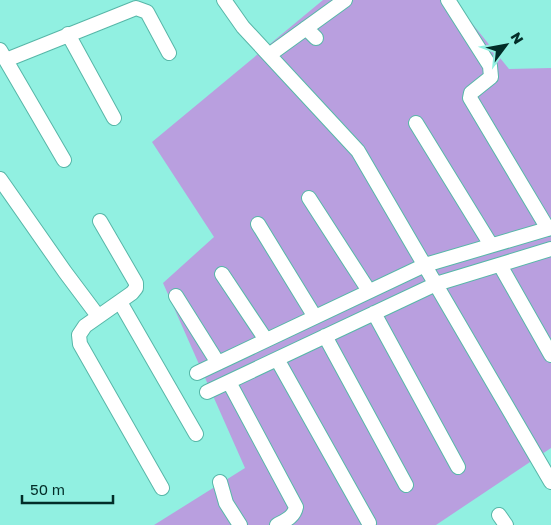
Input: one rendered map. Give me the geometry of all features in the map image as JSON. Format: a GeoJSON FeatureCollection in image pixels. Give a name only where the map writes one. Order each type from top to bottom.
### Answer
{"type":"FeatureCollection","features":[{"type":"Feature","properties":{"kind":"street"},"geometry":{"type":"LineString","coordinates":[[224,0],[244,27],[358,152],[551,482]]}},
{"type":"Feature","properties":{"kind":"street"},"geometry":{"type":"LineString","coordinates":[[269,55],[311,33],[346,0]]}},
{"type":"Feature","properties":{"kind":"street"},"geometry":{"type":"LineString","coordinates":[[197,373],[425,265],[550,228],[470,98],[470,93],[491,77],[491,72],[486,58],[448,0]]}},
{"type":"Feature","properties":{"kind":"street"},"geometry":{"type":"LineString","coordinates":[[64,160],[3,55],[68,34],[136,8],[147,12],[169,53]]}},
{"type":"Feature","properties":{"kind":"street"},"geometry":{"type":"LineString","coordinates":[[68,34],[114,118]]}},
{"type":"Feature","properties":{"kind":"street"},"geometry":{"type":"LineString","coordinates":[[416,123],[491,245]]}},
{"type":"Feature","properties":{"kind":"street"},"geometry":{"type":"LineString","coordinates":[[0,179],[98,316]]}},
{"type":"Feature","properties":{"kind":"street"},"geometry":{"type":"LineString","coordinates":[[309,198],[369,291]]}},
{"type":"Feature","properties":{"kind":"street"},"geometry":{"type":"LineString","coordinates":[[100,220],[136,283],[136,288],[132,294],[85,326],[79,334],[80,344],[162,488]]}},
{"type":"Feature","properties":{"kind":"street"},"geometry":{"type":"LineString","coordinates":[[258,224],[315,317]]}},
{"type":"Feature","properties":{"kind":"street"},"geometry":{"type":"LineString","coordinates":[[527,235],[545,251]]}},
{"type":"Feature","properties":{"kind":"street"},"geometry":{"type":"LineString","coordinates":[[207,392],[436,284],[545,251]]}},
{"type":"Feature","properties":{"kind":"street"},"geometry":{"type":"LineString","coordinates":[[500,264],[551,355]]}},
{"type":"Feature","properties":{"kind":"street"},"geometry":{"type":"LineString","coordinates":[[222,274],[266,340]]}},
{"type":"Feature","properties":{"kind":"street"},"geometry":{"type":"LineString","coordinates":[[176,296],[218,363]]}},
{"type":"Feature","properties":{"kind":"street"},"geometry":{"type":"LineString","coordinates":[[120,302],[196,434]]}},
{"type":"Feature","properties":{"kind":"street"},"geometry":{"type":"LineString","coordinates":[[374,313],[458,467]]}},
{"type":"Feature","properties":{"kind":"street"},"geometry":{"type":"LineString","coordinates":[[325,336],[406,484]]}},
{"type":"Feature","properties":{"kind":"street"},"geometry":{"type":"LineString","coordinates":[[277,358],[369,523]]}},
{"type":"Feature","properties":{"kind":"street"},"geometry":{"type":"LineString","coordinates":[[229,382],[296,507],[295,512],[290,517],[277,525]]}},
{"type":"Feature","properties":{"kind":"street"},"geometry":{"type":"LineString","coordinates":[[220,482],[226,503],[240,525]]}},
{"type":"Feature","properties":{"kind":"shaded area"},"geometry":{"type":"Polygon","coordinates":[[[323,0],[453,0],[509,69],[551,68],[551,448],[436,525],[154,525],[245,468],[163,283],[214,237],[152,142],[323,0]]]}}]}
